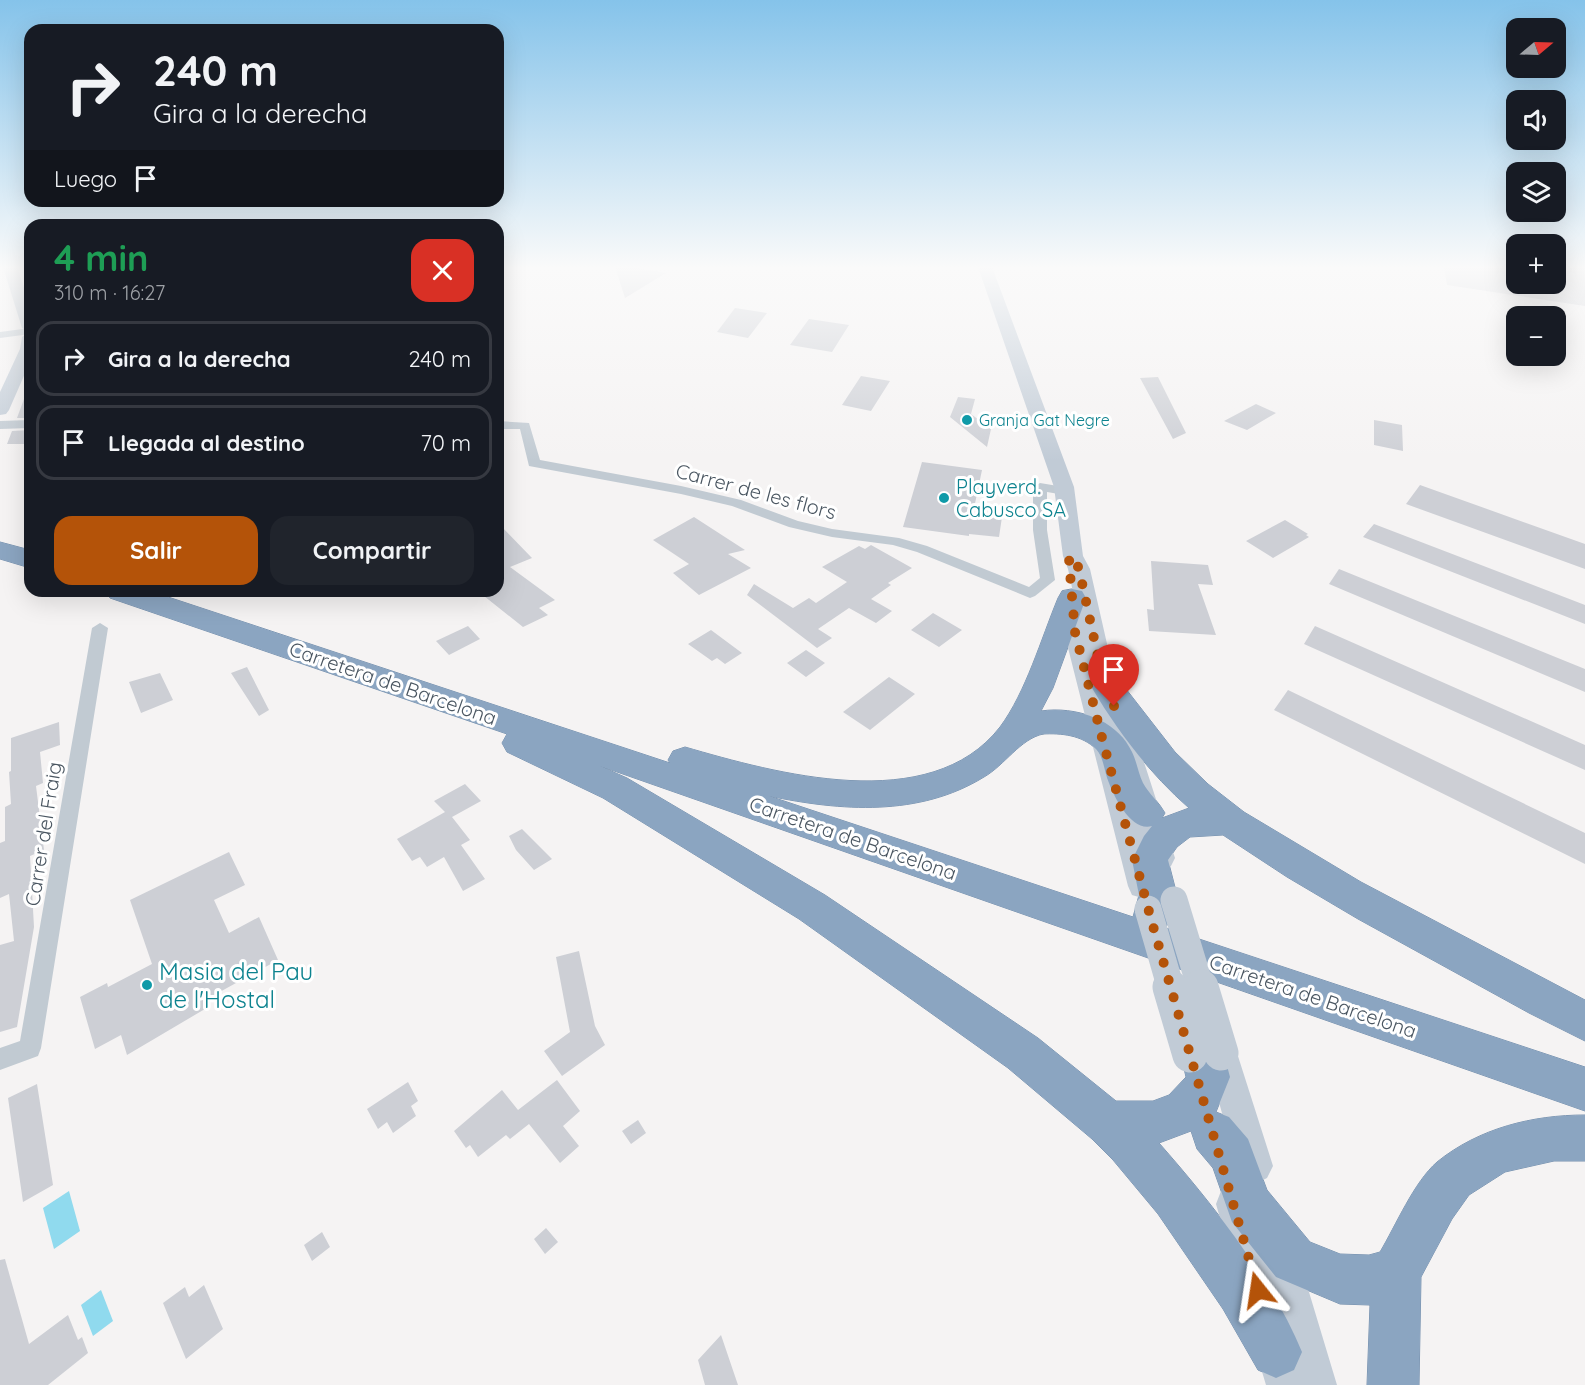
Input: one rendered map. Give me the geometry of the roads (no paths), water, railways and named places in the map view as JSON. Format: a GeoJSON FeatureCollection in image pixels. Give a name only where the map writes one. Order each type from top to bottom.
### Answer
{"type":"FeatureCollection","features":[{"type":"Feature","properties":{"kind":"highway"},"geometry":{"type":"LineString","coordinates":[[0,550],[24,557]]}},
{"type":"Feature","properties":{"kind":"highway","name":"Carretera de Barcelona"},"geometry":{"type":"LineString","coordinates":[[138,597],[1585,1089]]}},
{"type":"Feature","properties":{"kind":"highway"},"geometry":{"type":"LineString","coordinates":[[394,683],[716,769],[792,786],[872,794],[902,792],[961,773],[988,758],[1012,734],[1038,688],[1072,598]]}},
{"type":"Feature","properties":{"kind":"highway"},"geometry":{"type":"LineString","coordinates":[[394,683],[615,788],[803,901],[942,994],[1023,1053],[1108,1124],[1129,1144],[1175,1197],[1241,1291],[1281,1368]]}},
{"type":"Feature","properties":{"kind":"highway"},"geometry":{"type":"LineString","coordinates":[[1108,688],[1124,712],[1157,752],[1191,787],[1230,821],[1376,909],[1585,1021]]}},
{"type":"Feature","properties":{"kind":"highway"},"geometry":{"type":"LineString","coordinates":[[1012,734],[1028,725],[1051,721],[1072,723],[1101,734],[1118,754],[1128,790],[1153,829],[1149,860],[1158,895],[1158,909]]}},
{"type":"Feature","properties":{"kind":"highway"},"geometry":{"type":"LineString","coordinates":[[1153,829],[1170,830],[1186,822],[1230,821]]}},
{"type":"Feature","properties":{"kind":"highway"},"geometry":{"type":"LineString","coordinates":[[1108,1124],[1153,1123],[1183,1112],[1206,1084],[1208,1077],[1192,1014],[1198,978]]}},
{"type":"Feature","properties":{"kind":"highway"},"geometry":{"type":"LineString","coordinates":[[1206,1084],[1249,1205],[1293,1260],[1340,1279],[1368,1280],[1396,1273]]}},
{"type":"Feature","properties":{"kind":"highway"},"geometry":{"type":"LineString","coordinates":[[1393,1385],[1396,1273],[1435,1202],[1454,1179],[1496,1151],[1554,1138],[1585,1138]]}},
{"type":"Feature","properties":{"kind":"street"},"geometry":{"type":"LineString","coordinates":[[1008,332],[1065,491],[1073,556],[1079,569],[1098,657],[1153,829]]}},
{"type":"Feature","properties":{"kind":"street"},"geometry":{"type":"LineString","coordinates":[[0,410],[24,358]]}},
{"type":"Feature","properties":{"kind":"street"},"geometry":{"type":"LineString","coordinates":[[0,425],[24,424]]}},
{"type":"Feature","properties":{"kind":"street","name":"Carrer de les flors"},"geometry":{"type":"LineString","coordinates":[[504,425],[525,426],[534,462],[736,503],[794,524],[832,533],[894,541],[922,549],[1030,592],[1048,580],[1040,530],[1040,488],[1065,491]]}},
{"type":"Feature","properties":{"kind":"street"},"geometry":{"type":"LineString","coordinates":[[1073,556],[1069,561],[1075,632],[1101,734],[1158,909],[1281,1368]]}},
{"type":"Feature","properties":{"kind":"street","name":"Carrer del Fraig"},"geometry":{"type":"LineString","coordinates":[[0,1059],[30,1048],[100,628]]}},
{"type":"Feature","properties":{"kind":"street"},"geometry":{"type":"LineString","coordinates":[[1158,909],[1198,978]]}},
{"type":"Feature","properties":{"kind":"street"},"geometry":{"type":"LineString","coordinates":[[1206,1084],[1276,1239],[1317,1385]]}},
{"type":"Feature","properties":{"kind":"water"},"geometry":{"type":"Polygon","coordinates":[[[69,1191],[80,1231],[54,1249],[43,1208],[69,1191]]]}},
{"type":"Feature","properties":{"kind":"water"},"geometry":{"type":"Polygon","coordinates":[[[101,1290],[113,1321],[93,1336],[81,1305],[101,1290]]]}},
{"type":"Feature","properties":{"kind":"place","name":"Granja Gat Negre"},"geometry":{"type":"Point","coordinates":[967,420]}},
{"type":"Feature","properties":{"kind":"place","name":"Playverd. Cabusco SA"},"geometry":{"type":"Point","coordinates":[944,498]}},
{"type":"Feature","properties":{"kind":"place","name":"Masia del Pau de l'Hostal"},"geometry":{"type":"Point","coordinates":[147,985]}}]}
